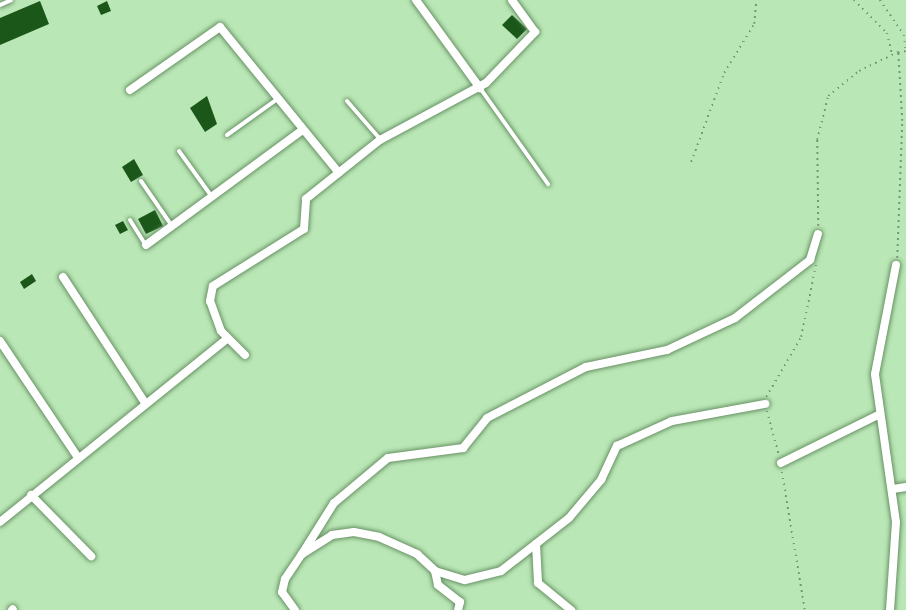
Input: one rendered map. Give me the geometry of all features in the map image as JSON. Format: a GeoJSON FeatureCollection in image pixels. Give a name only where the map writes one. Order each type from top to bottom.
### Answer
{"type":"FeatureCollection","features":[{"type":"Feature","properties":{"kind":"street"},"geometry":{"type":"LineString","coordinates":[[416,0],[480,88]]}},
{"type":"Feature","properties":{"kind":"street"},"geometry":{"type":"LineString","coordinates":[[245,355],[227,339],[212,310],[213,286],[304,229],[306,200],[380,140],[480,88],[535,32],[512,0]]}},
{"type":"Feature","properties":{"kind":"street"},"geometry":{"type":"LineString","coordinates":[[130,90],[220,27],[301,131],[339,173]]}},
{"type":"Feature","properties":{"kind":"street"},"geometry":{"type":"LineString","coordinates":[[146,245],[213,198],[301,131]]}},
{"type":"Feature","properties":{"kind":"street"},"geometry":{"type":"LineString","coordinates":[[295,610],[282,585],[334,503],[388,458],[463,448],[486,418],[506,413],[586,367],[603,359],[667,350],[735,318],[810,260],[818,234]]}},
{"type":"Feature","properties":{"kind":"street"},"geometry":{"type":"LineString","coordinates":[[890,610],[896,522],[875,374],[896,265]]}},
{"type":"Feature","properties":{"kind":"street"},"geometry":{"type":"LineString","coordinates":[[63,277],[145,403]]}},
{"type":"Feature","properties":{"kind":"street"},"geometry":{"type":"LineString","coordinates":[[0,522],[77,456],[227,339]]}},
{"type":"Feature","properties":{"kind":"street"},"geometry":{"type":"LineString","coordinates":[[0,341],[77,456]]}},
{"type":"Feature","properties":{"kind":"street"},"geometry":{"type":"LineString","coordinates":[[302,554],[332,535],[354,532],[405,547],[435,571],[465,580],[501,571],[536,544],[595,488],[616,446],[672,421],[765,404]]}},
{"type":"Feature","properties":{"kind":"street"},"geometry":{"type":"LineString","coordinates":[[781,463],[880,414]]}},
{"type":"Feature","properties":{"kind":"street"},"geometry":{"type":"LineString","coordinates":[[893,489],[906,487]]}},
{"type":"Feature","properties":{"kind":"street"},"geometry":{"type":"LineString","coordinates":[[31,495],[91,556]]}},
{"type":"Feature","properties":{"kind":"street"},"geometry":{"type":"LineString","coordinates":[[0,508],[7,516]]}},
{"type":"Feature","properties":{"kind":"street"},"geometry":{"type":"LineString","coordinates":[[896,522],[906,521]]}},
{"type":"Feature","properties":{"kind":"street"},"geometry":{"type":"LineString","coordinates":[[536,544],[538,583],[571,610]]}},
{"type":"Feature","properties":{"kind":"street"},"geometry":{"type":"LineString","coordinates":[[435,571],[438,585],[460,602],[458,610]]}},
{"type":"Feature","properties":{"kind":"lane"},"geometry":{"type":"LineString","coordinates":[[0,5],[11,0]]}},
{"type":"Feature","properties":{"kind":"lane"},"geometry":{"type":"LineString","coordinates":[[480,88],[548,184]]}},
{"type":"Feature","properties":{"kind":"lane"},"geometry":{"type":"LineString","coordinates":[[227,135],[276,100]]}},
{"type":"Feature","properties":{"kind":"lane"},"geometry":{"type":"LineString","coordinates":[[347,101],[380,140]]}},
{"type":"Feature","properties":{"kind":"lane"},"geometry":{"type":"LineString","coordinates":[[180,151],[213,198]]}},
{"type":"Feature","properties":{"kind":"lane"},"geometry":{"type":"LineString","coordinates":[[141,181],[172,226]]}},
{"type":"Feature","properties":{"kind":"lane"},"geometry":{"type":"LineString","coordinates":[[130,220],[146,245]]}},
{"type":"Feature","properties":{"kind":"path"},"geometry":{"type":"LineString","coordinates":[[691,162],[724,73],[754,24],[756,0]]}},
{"type":"Feature","properties":{"kind":"path"},"geometry":{"type":"LineString","coordinates":[[854,0],[887,33],[892,54]]}},
{"type":"Feature","properties":{"kind":"path"},"geometry":{"type":"LineString","coordinates":[[818,234],[817,140],[828,96],[892,54],[906,51],[903,35],[880,0]]}},
{"type":"Feature","properties":{"kind":"path"},"geometry":{"type":"LineString","coordinates":[[896,265],[902,90],[898,52]]}},
{"type":"Feature","properties":{"kind":"path"},"geometry":{"type":"LineString","coordinates":[[902,90],[906,89]]}},
{"type":"Feature","properties":{"kind":"path"},"geometry":{"type":"LineString","coordinates":[[805,610],[781,463],[765,404],[776,374],[801,337],[817,254]]}},
{"type":"Feature","properties":{"kind":"building"},"geometry":{"type":"Polygon","coordinates":[[[40,1],[49,24],[0,45],[0,18],[40,1]]]}},
{"type":"Feature","properties":{"kind":"building"},"geometry":{"type":"Polygon","coordinates":[[[107,1],[111,11],[101,15],[97,6],[107,1]]]}},
{"type":"Feature","properties":{"kind":"building"},"geometry":{"type":"Polygon","coordinates":[[[512,15],[527,29],[517,39],[502,25],[512,15]]]}},
{"type":"Feature","properties":{"kind":"building"},"geometry":{"type":"Polygon","coordinates":[[[207,96],[217,124],[205,132],[190,108],[207,96]]]}},
{"type":"Feature","properties":{"kind":"building"},"geometry":{"type":"Polygon","coordinates":[[[134,159],[143,175],[131,182],[122,167],[134,159]]]}},
{"type":"Feature","properties":{"kind":"building"},"geometry":{"type":"Polygon","coordinates":[[[155,210],[163,226],[146,234],[138,219],[155,210]]]}},
{"type":"Feature","properties":{"kind":"building"},"geometry":{"type":"Polygon","coordinates":[[[123,221],[128,230],[120,234],[115,225],[123,221]]]}},
{"type":"Feature","properties":{"kind":"building"},"geometry":{"type":"Polygon","coordinates":[[[32,274],[36,281],[24,289],[20,282],[32,274]]]}}]}
